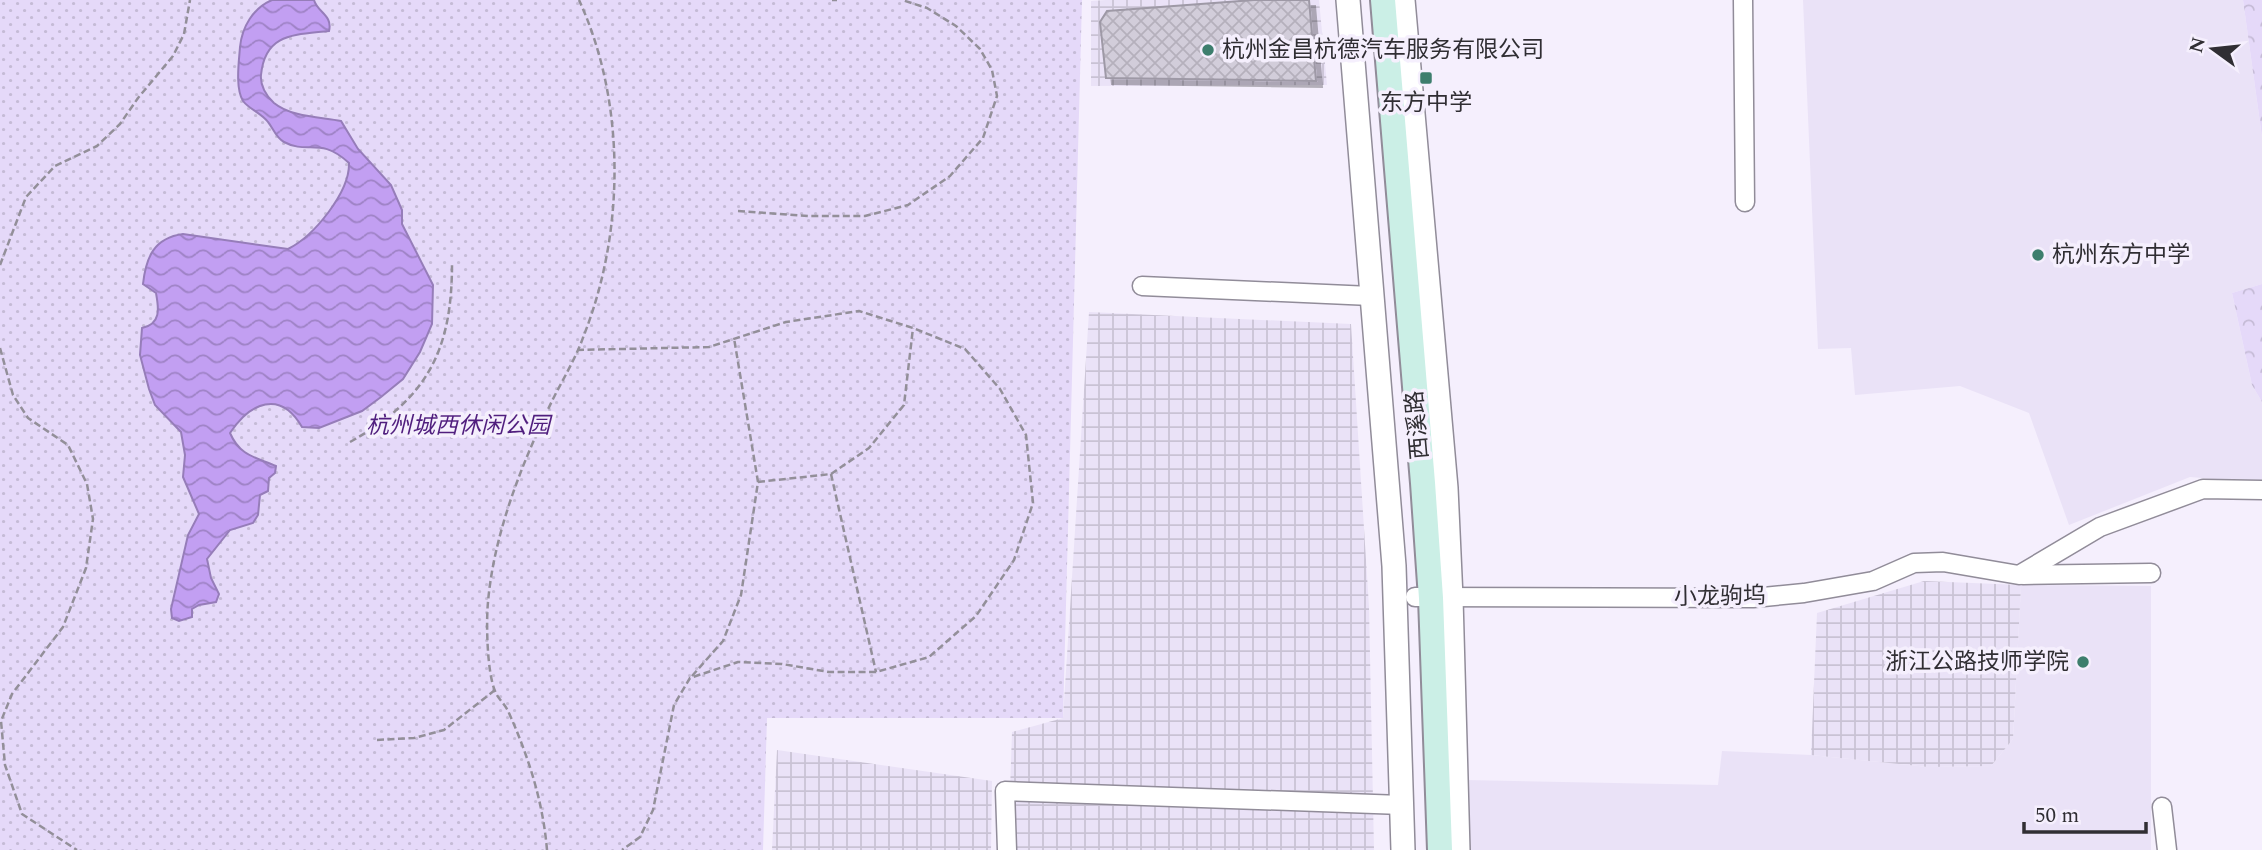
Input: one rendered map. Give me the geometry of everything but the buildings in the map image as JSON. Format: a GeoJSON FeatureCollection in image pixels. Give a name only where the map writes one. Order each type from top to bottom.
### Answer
{"type":"FeatureCollection","features":[{"type":"Feature","properties":{"kind":"main road","name":"西溪路"},"geometry":{"type":"LineString","coordinates":[[1366,0],[1407,480],[1432,597],[1423,850]]}},
{"type":"Feature","properties":{"kind":"main road","name":"西溪路"},"geometry":{"type":"LineString","coordinates":[[1382,0],[1432,597],[1440,850]]}},
{"type":"Feature","properties":{"kind":"street","name":"西溪路"},"geometry":{"type":"LineString","coordinates":[[1348,0],[1394,566],[1403,850]]}},
{"type":"Feature","properties":{"kind":"street","name":"西溪路"},"geometry":{"type":"LineString","coordinates":[[1403,0],[1445,475],[1432,597],[1458,850]]}},
{"type":"Feature","properties":{"kind":"street"},"geometry":{"type":"LineString","coordinates":[[1743,0],[1745,202]]}},
{"type":"Feature","properties":{"kind":"street"},"geometry":{"type":"LineString","coordinates":[[1142,286],[1371,296]]}},
{"type":"Feature","properties":{"kind":"street"},"geometry":{"type":"LineString","coordinates":[[2020,576],[2100,527],[2203,489],[2262,490]]}},
{"type":"Feature","properties":{"kind":"street","name":"小龙驹坞"},"geometry":{"type":"LineString","coordinates":[[1432,597],[1753,598],[1804,593],[1873,581],[1914,564],[1943,562],[2020,576],[2151,573]]}},
{"type":"Feature","properties":{"kind":"street"},"geometry":{"type":"LineString","coordinates":[[1007,850],[1005,791],[1402,805]]}},
{"type":"Feature","properties":{"kind":"street"},"geometry":{"type":"LineString","coordinates":[[2162,807],[2167,850]]}},
{"type":"Feature","properties":{"kind":"path"},"geometry":{"type":"LineString","coordinates":[[0,265],[26,197],[55,166],[97,146],[120,124],[173,56],[184,34],[190,0]]}},
{"type":"Feature","properties":{"kind":"path"},"geometry":{"type":"LineString","coordinates":[[547,850],[544,817],[531,768],[508,710],[495,690],[488,649],[488,603],[497,548],[532,447],[597,300],[613,212],[615,167],[606,83],[592,28],[579,0]]}},
{"type":"Feature","properties":{"kind":"path"},"geometry":{"type":"LineString","coordinates":[[832,0],[837,0]]}},
{"type":"Feature","properties":{"kind":"path"},"geometry":{"type":"LineString","coordinates":[[738,211],[810,216],[865,216],[908,205],[950,176],[983,138],[997,96],[992,70],[979,49],[956,26],[927,8],[902,0]]}},
{"type":"Feature","properties":{"kind":"path"},"geometry":{"type":"LineString","coordinates":[[350,442],[396,410],[418,389],[432,370],[448,320],[452,264]]}},
{"type":"Feature","properties":{"kind":"path"},"geometry":{"type":"LineString","coordinates":[[577,350],[709,347],[786,322],[859,312],[913,328],[965,349],[999,389],[1026,435],[1033,503],[1014,561],[976,616],[929,657],[876,672],[829,672],[782,664],[738,662],[690,678]]}},
{"type":"Feature","properties":{"kind":"path"},"geometry":{"type":"LineString","coordinates":[[758,482],[831,474],[869,448],[904,405],[913,328]]}},
{"type":"Feature","properties":{"kind":"path"},"geometry":{"type":"LineString","coordinates":[[622,850],[640,837],[653,810],[674,705],[690,678],[723,641],[741,595],[758,482],[734,338]]}},
{"type":"Feature","properties":{"kind":"path"},"geometry":{"type":"LineString","coordinates":[[0,348],[13,396],[28,418],[68,445],[87,484],[93,519],[86,568],[63,627],[12,694],[1,720],[5,765],[22,814],[77,850]]}},
{"type":"Feature","properties":{"kind":"path"},"geometry":{"type":"LineString","coordinates":[[831,474],[876,672]]}},
{"type":"Feature","properties":{"kind":"path"},"geometry":{"type":"LineString","coordinates":[[377,740],[414,738],[444,730],[495,690]]}},
{"type":"Feature","properties":{"kind":"shaded area","name":"杭州金昌杭德汽车服务有限公司"},"geometry":{"type":"Polygon","coordinates":[[[1319,0],[1327,85],[1091,86],[1091,1],[1319,0]]]}},
{"type":"Feature","properties":{"kind":"shaded area","name":"杭州东方中学"},"geometry":{"type":"Polygon","coordinates":[[[1803,0],[2243,0],[2262,137],[2262,284],[2232,293],[2252,385],[2262,402],[2262,483],[2190,477],[2069,525],[2029,413],[1960,386],[1855,395],[1851,348],[1818,349],[1803,0]]]}},
{"type":"Feature","properties":{"kind":"shaded area"},"geometry":{"type":"Polygon","coordinates":[[[1089,312],[1351,324],[1369,607],[1374,850],[1008,850],[1012,732],[1063,718],[1089,312]]]}},
{"type":"Feature","properties":{"kind":"shaded area"},"geometry":{"type":"Polygon","coordinates":[[[1924,581],[2021,585],[2013,739],[1991,766],[1928,767],[1811,755],[1817,613],[1924,581]]]}},
{"type":"Feature","properties":{"kind":"shaded area","name":"浙江公路技师学院"},"geometry":{"type":"Polygon","coordinates":[[[2021,585],[2151,586],[2151,850],[1468,850],[1465,780],[1718,785],[1722,751],[1811,755],[1928,767],[1991,766],[2013,739],[2021,585]]]}},
{"type":"Feature","properties":{"kind":"shaded area"},"geometry":{"type":"Polygon","coordinates":[[[777,750],[992,781],[991,850],[772,850],[777,750]]]}},
{"type":"Feature","properties":{"kind":"green space","name":"杭州城西休闲公园"},"geometry":{"type":"Polygon","coordinates":[[[0,0],[1082,0],[1063,718],[767,718],[763,850],[0,850],[0,0]]]}},
{"type":"Feature","properties":{"kind":"green space"},"geometry":{"type":"Polygon","coordinates":[[[2243,0],[2262,0],[2262,137],[2243,0]]]}},
{"type":"Feature","properties":{"kind":"green space"},"geometry":{"type":"Polygon","coordinates":[[[2262,284],[2262,402],[2252,385],[2232,293],[2262,284]]]}},
{"type":"Feature","properties":{"kind":"water"},"geometry":{"type":"Polygon","coordinates":[[[272,0],[314,0],[327,17],[330,26],[329,31],[293,36],[275,44],[264,61],[261,79],[264,90],[281,108],[306,116],[341,121],[358,149],[391,185],[402,210],[402,224],[433,285],[432,324],[420,352],[403,379],[362,411],[319,428],[302,427],[284,408],[265,404],[247,414],[238,423],[230,433],[238,447],[249,455],[276,466],[275,473],[269,478],[268,491],[260,495],[258,515],[253,523],[230,530],[207,559],[211,578],[219,594],[216,602],[199,605],[192,609],[192,617],[179,621],[172,618],[171,609],[188,535],[199,514],[183,477],[185,455],[181,432],[155,405],[140,355],[142,328],[153,323],[158,310],[156,293],[143,284],[149,257],[158,244],[183,234],[288,249],[309,234],[329,212],[344,187],[348,174],[349,163],[339,155],[322,148],[292,146],[281,140],[270,124],[243,101],[238,82],[238,67],[243,32],[254,13],[272,0]]]}},
{"type":"Feature","properties":{"kind":"place","name":"杭州金昌杭德汽车服务有限公司"},"geometry":{"type":"Point","coordinates":[1208,50]}},
{"type":"Feature","properties":{"kind":"place","name":"东方中学"},"geometry":{"type":"Point","coordinates":[1426,78]}},
{"type":"Feature","properties":{"kind":"place","name":"杭州东方中学"},"geometry":{"type":"Point","coordinates":[2038,255]}},
{"type":"Feature","properties":{"kind":"place","name":"浙江公路技师学院"},"geometry":{"type":"Point","coordinates":[2083,662]}}]}
